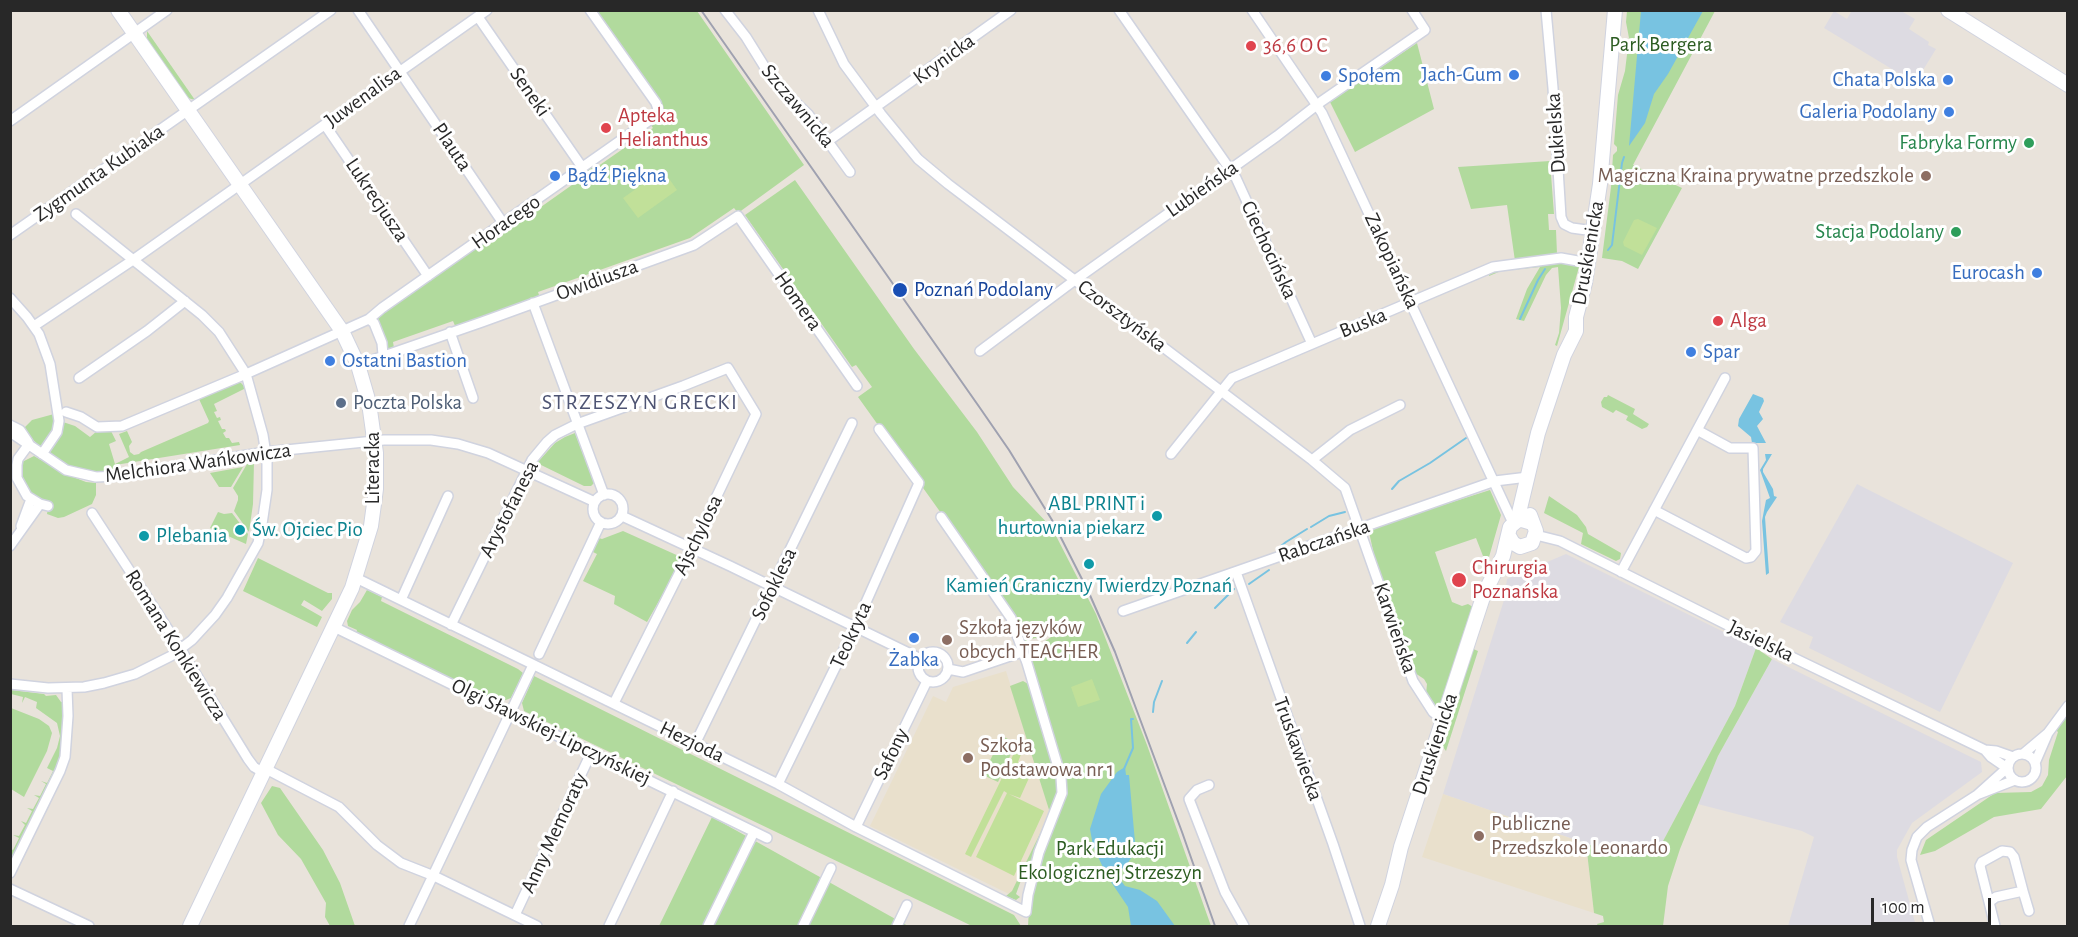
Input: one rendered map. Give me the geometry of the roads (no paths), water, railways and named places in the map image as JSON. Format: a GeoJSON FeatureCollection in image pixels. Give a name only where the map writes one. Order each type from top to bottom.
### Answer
{"type":"FeatureCollection","features":[{"type":"Feature","properties":{"kind":"street","name":"Literacka"},"geometry":{"type":"LineString","coordinates":[[118,10],[342,331],[358,365],[369,403],[375,441],[375,500],[369,537],[356,578],[190,927]]}},
{"type":"Feature","properties":{"kind":"street"},"geometry":{"type":"LineString","coordinates":[[10,121],[167,10]]}},
{"type":"Feature","properties":{"kind":"street","name":"Zygmunta Kubiaka"},"geometry":{"type":"LineString","coordinates":[[10,235],[331,10]]}},
{"type":"Feature","properties":{"kind":"street","name":"Plauta"},"geometry":{"type":"LineString","coordinates":[[358,10],[503,223]]}},
{"type":"Feature","properties":{"kind":"street","name":"Juwenalisa"},"geometry":{"type":"LineString","coordinates":[[34,326],[133,260],[487,10]]}},
{"type":"Feature","properties":{"kind":"street","name":"Horacego"},"geometry":{"type":"LineString","coordinates":[[66,412],[81,417],[97,428],[122,426],[369,319],[654,117],[658,109],[656,103],[590,10]]}},
{"type":"Feature","properties":{"kind":"street","name":"Szczawnicka"},"geometry":{"type":"LineString","coordinates":[[725,10],[774,82],[808,114],[850,172]]}},
{"type":"Feature","properties":{"kind":"street","name":"Czorsztyńska"},"geometry":{"type":"LineString","coordinates":[[818,10],[835,48],[876,107],[918,159],[1312,460],[1345,488],[1360,528]]}},
{"type":"Feature","properties":{"kind":"street","name":"Krynicka"},"geometry":{"type":"LineString","coordinates":[[828,141],[986,33],[1011,10]]}},
{"type":"Feature","properties":{"kind":"street","name":"Ciechocińska"},"geometry":{"type":"LineString","coordinates":[[1119,10],[1230,169],[1312,344]]}},
{"type":"Feature","properties":{"kind":"street","name":"Zakopiańska"},"geometry":{"type":"LineString","coordinates":[[1252,10],[1318,105],[1495,481],[1513,526]]}},
{"type":"Feature","properties":{"kind":"street","name":"Lubieńska"},"geometry":{"type":"LineString","coordinates":[[980,351],[1425,30],[1412,10]]}},
{"type":"Feature","properties":{"kind":"street","name":"Dukielska"},"geometry":{"type":"LineString","coordinates":[[1546,10],[1561,217],[1564,224],[1572,228],[1594,231]]}},
{"type":"Feature","properties":{"kind":"street","name":"Druskienicka"},"geometry":{"type":"LineString","coordinates":[[1378,927],[1484,594],[1499,565],[1513,526],[1538,434],[1564,355],[1576,332],[1576,317],[1594,231],[1615,10]]}},
{"type":"Feature","properties":{"kind":"street"},"geometry":{"type":"LineString","coordinates":[[1948,10],[2067,85]]}},
{"type":"Feature","properties":{"kind":"street","name":"Seneki"},"geometry":{"type":"LineString","coordinates":[[478,17],[582,167]]}},
{"type":"Feature","properties":{"kind":"street","name":"Lukrecjusza"},"geometry":{"type":"LineString","coordinates":[[325,125],[428,276]]}},
{"type":"Feature","properties":{"kind":"street"},"geometry":{"type":"LineString","coordinates":[[10,684],[67,689],[104,684],[135,674],[179,651],[215,615],[227,598],[258,543],[266,504],[268,476],[266,452],[258,413],[246,374],[219,332],[202,315],[76,214]]}},
{"type":"Feature","properties":{"kind":"street","name":"Owidiusza"},"geometry":{"type":"LineString","coordinates":[[358,365],[694,245],[707,239],[738,216]]}},
{"type":"Feature","properties":{"kind":"street","name":"Homera"},"geometry":{"type":"LineString","coordinates":[[738,216],[857,386]]}},
{"type":"Feature","properties":{"kind":"street","name":"Buska"},"geometry":{"type":"LineString","coordinates":[[1171,454],[1232,378],[1493,267],[1561,258],[1589,263]]}},
{"type":"Feature","properties":{"kind":"street"},"geometry":{"type":"LineString","coordinates":[[10,298],[34,326],[48,355],[59,421],[57,432],[42,454]]}},
{"type":"Feature","properties":{"kind":"street"},"geometry":{"type":"LineString","coordinates":[[79,378],[147,331],[185,301]]}},
{"type":"Feature","properties":{"kind":"street"},"geometry":{"type":"LineString","coordinates":[[533,303],[604,495]]}},
{"type":"Feature","properties":{"kind":"street"},"geometry":{"type":"LineString","coordinates":[[369,319],[374,323],[382,343],[383,355]]}},
{"type":"Feature","properties":{"kind":"street"},"geometry":{"type":"LineString","coordinates":[[450,332],[473,398]]}},
{"type":"Feature","properties":{"kind":"street","name":"Arystofanesa"},"geometry":{"type":"LineString","coordinates":[[451,625],[532,459],[547,442],[577,424],[728,368]]}},
{"type":"Feature","properties":{"kind":"street","name":"Ajschylosa"},"geometry":{"type":"LineString","coordinates":[[614,703],[756,414],[728,368]]}},
{"type":"Feature","properties":{"kind":"street"},"geometry":{"type":"LineString","coordinates":[[1622,572],[1725,378]]}},
{"type":"Feature","properties":{"kind":"street"},"geometry":{"type":"LineString","coordinates":[[1312,460],[1350,430],[1400,405]]}},
{"type":"Feature","properties":{"kind":"street","name":"Sofoklesa"},"geometry":{"type":"LineString","coordinates":[[695,744],[852,423]]}},
{"type":"Feature","properties":{"kind":"street","name":"Melchiora Wańkowicza"},"geometry":{"type":"LineString","coordinates":[[10,425],[20,430],[29,444]]}},
{"type":"Feature","properties":{"kind":"street","name":"Teokryta"},"geometry":{"type":"LineString","coordinates":[[778,784],[855,627],[919,483],[879,429]]}},
{"type":"Feature","properties":{"kind":"street"},"geometry":{"type":"LineString","coordinates":[[1654,510],[1746,558],[1751,557],[1756,551],[1752,448],[1730,448],[1697,430]]}},
{"type":"Feature","properties":{"kind":"street","name":"Melchiora Wańkowicza"},"geometry":{"type":"LineString","coordinates":[[10,432],[66,470],[102,477],[266,452],[375,441],[408,439],[458,444],[488,453],[595,502]]}},
{"type":"Feature","properties":{"kind":"street"},"geometry":{"type":"LineString","coordinates":[[10,546],[44,505],[31,499],[15,486],[14,476],[18,459],[29,444]]}},
{"type":"Feature","properties":{"kind":"street","name":"Druskienicka"},"geometry":{"type":"LineString","coordinates":[[1528,477],[1534,529]]}},
{"type":"Feature","properties":{"kind":"street","name":"Rabczańska"},"geometry":{"type":"LineString","coordinates":[[1123,611],[1495,481],[1528,477]]}},
{"type":"Feature","properties":{"kind":"street"},"geometry":{"type":"LineString","coordinates":[[604,495],[615,496],[620,500],[622,516],[613,524],[601,522],[594,513],[595,502],[604,495]]}},
{"type":"Feature","properties":{"kind":"street"},"geometry":{"type":"LineString","coordinates":[[401,600],[448,496]]}},
{"type":"Feature","properties":{"kind":"street"},"geometry":{"type":"LineString","coordinates":[[20,532],[31,499]]}},
{"type":"Feature","properties":{"kind":"street","name":"Romana Konkiewicza"},"geometry":{"type":"LineString","coordinates":[[92,513],[254,767],[328,800],[348,814],[387,854],[402,863],[434,876],[537,927]]}},
{"type":"Feature","properties":{"kind":"street"},"geometry":{"type":"LineString","coordinates":[[622,516],[921,659]]}},
{"type":"Feature","properties":{"kind":"street"},"geometry":{"type":"LineString","coordinates":[[941,517],[1007,612],[1022,652],[963,672],[948,669]]}},
{"type":"Feature","properties":{"kind":"street"},"geometry":{"type":"LineString","coordinates":[[1527,521],[1534,529],[1532,543],[1520,547],[1513,543],[1513,526],[1527,521]]}},
{"type":"Feature","properties":{"kind":"street"},"geometry":{"type":"LineString","coordinates":[[539,654],[601,522]]}},
{"type":"Feature","properties":{"kind":"street","name":"Karwieńska"},"geometry":{"type":"LineString","coordinates":[[1360,528],[1413,681],[1433,712],[1443,720]]}},
{"type":"Feature","properties":{"kind":"street","name":"Jasielska"},"geometry":{"type":"LineString","coordinates":[[1534,529],[1985,750],[2013,757]]}},
{"type":"Feature","properties":{"kind":"street","name":"Druskienicka"},"geometry":{"type":"LineString","coordinates":[[1499,565],[1520,547]]}},
{"type":"Feature","properties":{"kind":"street","name":"Truskawiecka"},"geometry":{"type":"LineString","coordinates":[[1236,572],[1333,844],[1360,927]]}},
{"type":"Feature","properties":{"kind":"street","name":"Hezjoda"},"geometry":{"type":"LineString","coordinates":[[356,578],[778,784],[856,827],[1026,912],[1039,852],[1057,810],[1063,787],[1022,652]]}},
{"type":"Feature","properties":{"kind":"street","name":"Olgi Sławskiej-Lipczyńskiej"},"geometry":{"type":"LineString","coordinates":[[334,627],[511,711],[767,838]]}},
{"type":"Feature","properties":{"kind":"street"},"geometry":{"type":"LineString","coordinates":[[927,653],[937,653],[944,657],[948,669],[940,681],[927,681],[920,674],[918,663],[927,653]]}},
{"type":"Feature","properties":{"kind":"street"},"geometry":{"type":"LineString","coordinates":[[410,927],[533,664]]}},
{"type":"Feature","properties":{"kind":"street","name":"Safony"},"geometry":{"type":"LineString","coordinates":[[856,827],[927,681]]}},
{"type":"Feature","properties":{"kind":"street"},"geometry":{"type":"LineString","coordinates":[[10,873],[65,757],[67,689]]}},
{"type":"Feature","properties":{"kind":"street"},"geometry":{"type":"LineString","coordinates":[[2007,768],[2009,775],[2015,780],[2026,782],[2032,777],[2036,771],[2035,763],[2048,733],[2067,706]]}},
{"type":"Feature","properties":{"kind":"street"},"geometry":{"type":"LineString","coordinates":[[1930,927],[1911,860],[1917,837],[1927,827],[1977,795],[2007,768],[2013,757],[2023,754],[2048,733]]}},
{"type":"Feature","properties":{"kind":"street","name":"Jasielska"},"geometry":{"type":"LineString","coordinates":[[1985,750],[2007,768]]}},
{"type":"Feature","properties":{"kind":"street","name":"Anny Memoraty"},"geometry":{"type":"LineString","coordinates":[[515,915],[592,751]]}},
{"type":"Feature","properties":{"kind":"street"},"geometry":{"type":"LineString","coordinates":[[2023,754],[2035,763]]}},
{"type":"Feature","properties":{"kind":"street"},"geometry":{"type":"LineString","coordinates":[[1977,795],[2015,780]]}},
{"type":"Feature","properties":{"kind":"street"},"geometry":{"type":"LineString","coordinates":[[1209,785],[1197,790],[1189,799],[1225,892],[1244,927]]}},
{"type":"Feature","properties":{"kind":"street"},"geometry":{"type":"LineString","coordinates":[[609,927],[673,791]]}},
{"type":"Feature","properties":{"kind":"street"},"geometry":{"type":"LineString","coordinates":[[708,927],[754,832]]}},
{"type":"Feature","properties":{"kind":"street"},"geometry":{"type":"LineString","coordinates":[[1995,927],[1980,866],[1982,862],[2002,851],[2010,852],[2014,857],[2029,911]]}},
{"type":"Feature","properties":{"kind":"street"},"geometry":{"type":"LineString","coordinates":[[803,927],[831,868]]}},
{"type":"Feature","properties":{"kind":"street"},"geometry":{"type":"LineString","coordinates":[[10,889],[89,927]]}},
{"type":"Feature","properties":{"kind":"street"},"geometry":{"type":"LineString","coordinates":[[1989,902],[1996,897],[2023,891]]}},
{"type":"Feature","properties":{"kind":"street"},"geometry":{"type":"LineString","coordinates":[[897,927],[907,905]]}},
{"type":"Feature","properties":{"kind":"water"},"geometry":{"type":"Polygon","coordinates":[[[1641,11],[1703,11],[1668,74],[1654,94],[1645,123],[1629,146],[1641,11]]]}},
{"type":"Feature","properties":{"kind":"water"},"geometry":{"type":"Polygon","coordinates":[[[1753,394],[1763,398],[1764,401],[1759,412],[1763,419],[1757,426],[1766,443],[1752,443],[1751,437],[1738,426],[1739,419],[1753,394]]]}},
{"type":"Feature","properties":{"kind":"water"},"geometry":{"type":"Polygon","coordinates":[[[1765,454],[1772,454],[1763,472],[1773,489],[1774,496],[1777,497],[1765,517],[1769,573],[1766,575],[1762,521],[1766,500],[1770,498],[1760,470],[1766,460],[1765,454]]]}},
{"type":"Feature","properties":{"kind":"water"},"geometry":{"type":"Polygon","coordinates":[[[1125,767],[1126,775],[1129,775],[1135,842],[1131,858],[1121,870],[1119,878],[1125,886],[1140,890],[1157,901],[1175,926],[1131,926],[1128,907],[1107,876],[1093,846],[1090,829],[1101,794],[1117,772],[1125,767]]]}},
{"type":"Feature","properties":{"kind":"waterway"},"geometry":{"type":"LineString","coordinates":[[1608,250],[1612,245],[1624,157]]}},
{"type":"Feature","properties":{"kind":"waterway"},"geometry":{"type":"LineString","coordinates":[[1520,319],[1545,269]]}},
{"type":"Feature","properties":{"kind":"waterway"},"geometry":{"type":"LineString","coordinates":[[1392,489],[1399,481],[1466,438]]}},
{"type":"Feature","properties":{"kind":"waterway"},"geometry":{"type":"LineString","coordinates":[[1311,527],[1329,516],[1345,512]]}},
{"type":"Feature","properties":{"kind":"waterway"},"geometry":{"type":"LineString","coordinates":[[1281,546],[1307,529]]}},
{"type":"Feature","properties":{"kind":"waterway"},"geometry":{"type":"LineString","coordinates":[[1249,584],[1269,570]]}},
{"type":"Feature","properties":{"kind":"waterway"},"geometry":{"type":"LineString","coordinates":[[1215,608],[1234,589]]}},
{"type":"Feature","properties":{"kind":"waterway"},"geometry":{"type":"LineString","coordinates":[[1187,643],[1196,632]]}},
{"type":"Feature","properties":{"kind":"waterway"},"geometry":{"type":"LineString","coordinates":[[1153,712],[1154,702],[1162,681]]}},
{"type":"Feature","properties":{"kind":"waterway"},"geometry":{"type":"LineString","coordinates":[[1124,769],[1133,748],[1131,719],[1133,719]]}},
{"type":"Feature","properties":{"kind":"railway"},"geometry":{"type":"LineString","coordinates":[[701,10],[1009,450],[1052,520],[1089,593],[1115,652],[1215,926]]}},
{"type":"Feature","properties":{"kind":"place","name":"36,6 O C"},"geometry":{"type":"Point","coordinates":[1251,46]}},
{"type":"Feature","properties":{"kind":"place","name":"Jach-Gum"},"geometry":{"type":"Point","coordinates":[1514,75]}},
{"type":"Feature","properties":{"kind":"place","name":"Społem"},"geometry":{"type":"Point","coordinates":[1326,76]}},
{"type":"Feature","properties":{"kind":"place","name":"Chata Polska"},"geometry":{"type":"Point","coordinates":[1948,80]}},
{"type":"Feature","properties":{"kind":"place","name":"Galeria Podolany"},"geometry":{"type":"Point","coordinates":[1949,112]}},
{"type":"Feature","properties":{"kind":"place","name":"Apteka Helianthus"},"geometry":{"type":"Point","coordinates":[606,128]}},
{"type":"Feature","properties":{"kind":"place","name":"Fabryka Formy"},"geometry":{"type":"Point","coordinates":[2029,143]}},
{"type":"Feature","properties":{"kind":"place","name":"Bądź Piękna"},"geometry":{"type":"Point","coordinates":[555,176]}},
{"type":"Feature","properties":{"kind":"place","name":"Magiczna Kraina prywatne przedszkole"},"geometry":{"type":"Point","coordinates":[1926,176]}},
{"type":"Feature","properties":{"kind":"place","name":"Stacja Podolany"},"geometry":{"type":"Point","coordinates":[1956,232]}},
{"type":"Feature","properties":{"kind":"place","name":"Eurocash"},"geometry":{"type":"Point","coordinates":[2037,273]}},
{"type":"Feature","properties":{"kind":"place","name":"Poznań Podolany"},"geometry":{"type":"Point","coordinates":[900,290]}},
{"type":"Feature","properties":{"kind":"place","name":"Alga"},"geometry":{"type":"Point","coordinates":[1718,321]}},
{"type":"Feature","properties":{"kind":"place","name":"Spar"},"geometry":{"type":"Point","coordinates":[1691,352]}},
{"type":"Feature","properties":{"kind":"place","name":"Ostatni Bastion"},"geometry":{"type":"Point","coordinates":[330,361]}},
{"type":"Feature","properties":{"kind":"place","name":"Poczta Polska"},"geometry":{"type":"Point","coordinates":[341,403]}},
{"type":"Feature","properties":{"kind":"place","name":"ABL PRINT i hurtownia piekarz"},"geometry":{"type":"Point","coordinates":[1157,516]}},
{"type":"Feature","properties":{"kind":"place","name":"Św. Ojciec Pio"},"geometry":{"type":"Point","coordinates":[240,530]}},
{"type":"Feature","properties":{"kind":"place","name":"Plebania"},"geometry":{"type":"Point","coordinates":[144,536]}},
{"type":"Feature","properties":{"kind":"place","name":"Kamień Graniczny Twierdzy Poznań"},"geometry":{"type":"Point","coordinates":[1089,564]}},
{"type":"Feature","properties":{"kind":"place","name":"Chirurgia Poznańska"},"geometry":{"type":"Point","coordinates":[1459,580]}},
{"type":"Feature","properties":{"kind":"place","name":"Żabka"},"geometry":{"type":"Point","coordinates":[914,638]}},
{"type":"Feature","properties":{"kind":"place","name":"Szkoła języków obcych TEACHER"},"geometry":{"type":"Point","coordinates":[947,640]}},
{"type":"Feature","properties":{"kind":"place","name":"Szkoła Podstawowa nr 1"},"geometry":{"type":"Point","coordinates":[968,758]}},
{"type":"Feature","properties":{"kind":"place","name":"Publiczne Przedszkole Leonardo"},"geometry":{"type":"Point","coordinates":[1479,836]}},
{"type":"Feature","properties":{"kind":"district","name":"STRZESZYN GRECKI"},"geometry":{"type":"Point","coordinates":[640,402]}},
{"type":"Feature","properties":{"kind":"park label","name":"Park Bergera"},"geometry":{"type":"Point","coordinates":[1661,45]}},
{"type":"Feature","properties":{"kind":"park label","name":"Park Edukacji Ekologicznej Strzeszyn"},"geometry":{"type":"Point","coordinates":[1110,861]}}]}
